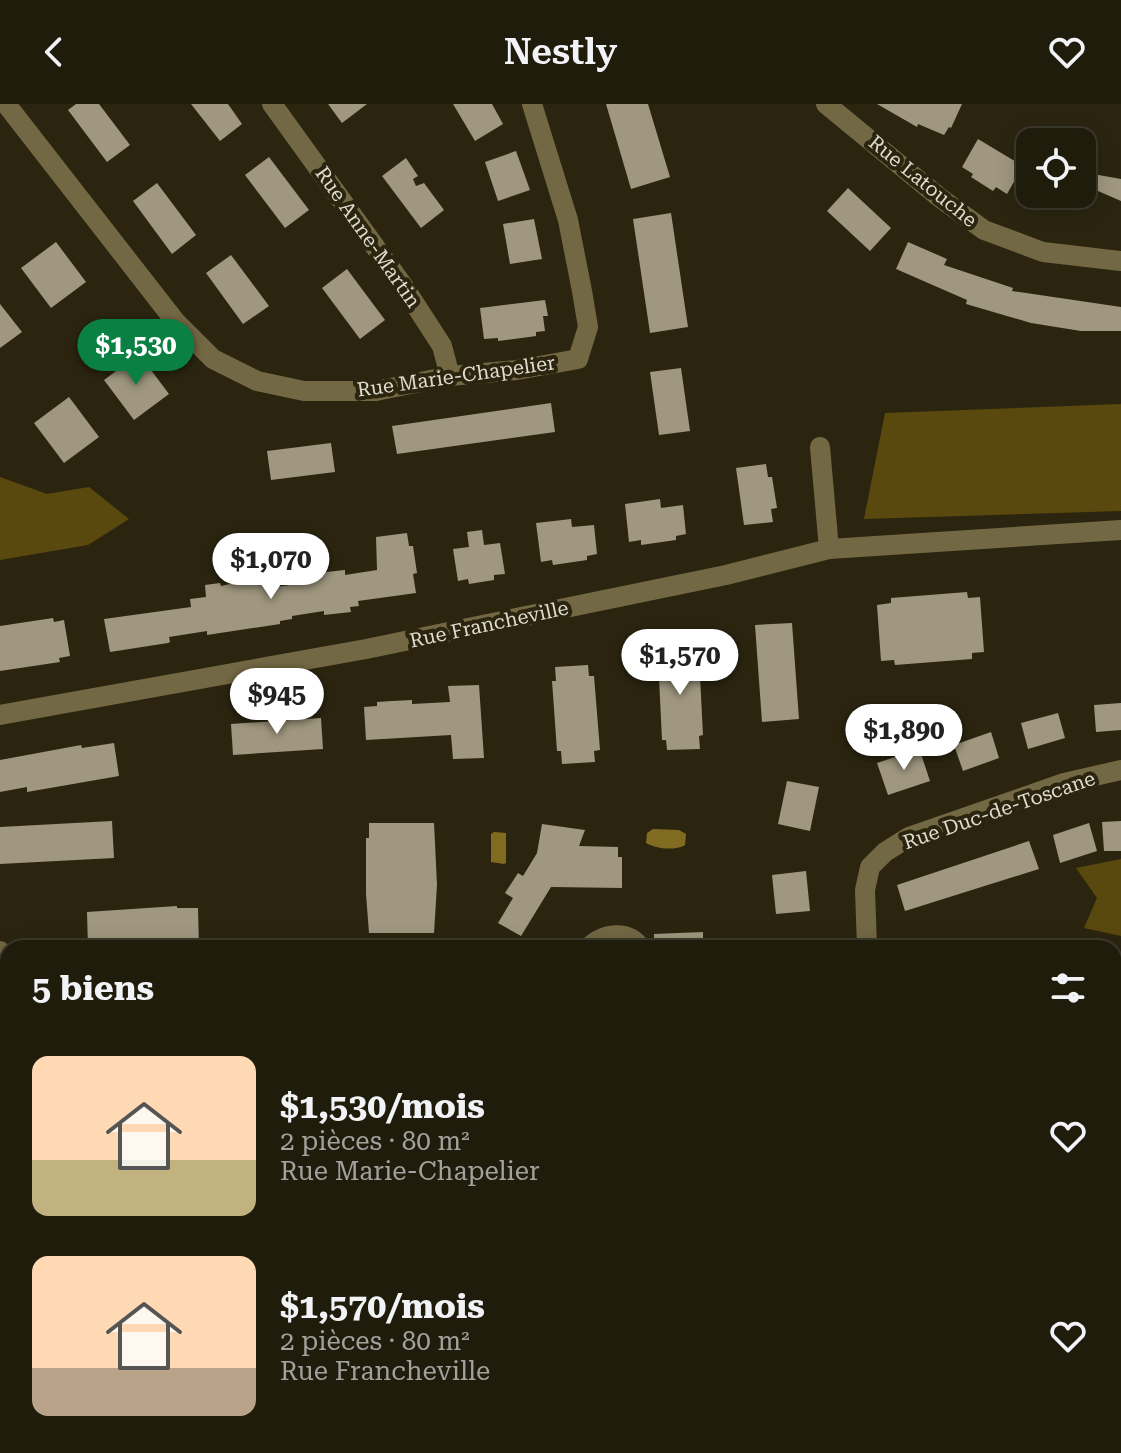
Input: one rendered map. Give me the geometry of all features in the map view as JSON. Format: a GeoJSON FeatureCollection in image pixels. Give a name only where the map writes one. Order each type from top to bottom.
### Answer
{"type":"FeatureCollection","features":[{"type":"Feature","properties":{"kind":"street","name":"Rue Marie-Chapelier"},"geometry":{"type":"LineString","coordinates":[[6,104],[166,310],[213,359],[257,381],[304,391],[376,391],[450,376],[517,370],[578,359],[588,327],[568,220],[532,104]]}},
{"type":"Feature","properties":{"kind":"street","name":"Rue Anne-Martin"},"geometry":{"type":"LineString","coordinates":[[272,104],[402,284],[442,346],[450,376]]}},
{"type":"Feature","properties":{"kind":"street","name":"Rue Latouche"},"geometry":{"type":"LineString","coordinates":[[826,104],[984,230],[1043,252],[1121,261]]}},
{"type":"Feature","properties":{"kind":"street"},"geometry":{"type":"LineString","coordinates":[[820,447],[829,549]]}},
{"type":"Feature","properties":{"kind":"street","name":"Rue Francheville"},"geometry":{"type":"LineString","coordinates":[[0,715],[397,643],[726,575],[829,549],[1121,530]]}},
{"type":"Feature","properties":{"kind":"street","name":"Rue Duc-de-Toscane"},"geometry":{"type":"LineString","coordinates":[[867,940],[865,890],[870,867],[885,852],[909,837],[1050,788],[1121,770]]}},
{"type":"Feature","properties":{"kind":"street"},"geometry":{"type":"LineString","coordinates":[[595,940],[621,935],[635,940]]}},
{"type":"Feature","properties":{"kind":"shaded area"},"geometry":{"type":"Polygon","coordinates":[[[1121,404],[1121,511],[864,519],[885,413],[1121,404]]]}},
{"type":"Feature","properties":{"kind":"shaded area"},"geometry":{"type":"Polygon","coordinates":[[[0,477],[47,494],[89,487],[129,519],[88,545],[0,560],[0,477]]]}},
{"type":"Feature","properties":{"kind":"shaded area"},"geometry":{"type":"Polygon","coordinates":[[[653,829],[679,830],[686,834],[685,845],[666,848],[646,843],[647,833],[653,829]]]}},
{"type":"Feature","properties":{"kind":"shaded area"},"geometry":{"type":"Polygon","coordinates":[[[506,833],[504,864],[491,862],[491,834],[506,833]]]}},
{"type":"Feature","properties":{"kind":"shaded area"},"geometry":{"type":"Polygon","coordinates":[[[1121,859],[1121,936],[1084,928],[1097,898],[1076,868],[1121,859]]]}},
{"type":"Feature","properties":{"kind":"building"},"geometry":{"type":"Polygon","coordinates":[[[76,104],[99,104],[130,145],[107,162],[68,110],[76,104]]]}},
{"type":"Feature","properties":{"kind":"building"},"geometry":{"type":"Polygon","coordinates":[[[191,104],[228,104],[242,124],[220,141],[191,104]]]}},
{"type":"Feature","properties":{"kind":"building"},"geometry":{"type":"Polygon","coordinates":[[[328,104],[367,104],[342,123],[328,104]]]}},
{"type":"Feature","properties":{"kind":"building"},"geometry":{"type":"Polygon","coordinates":[[[453,104],[492,104],[503,124],[475,141],[453,104]]]}},
{"type":"Feature","properties":{"kind":"building"},"geometry":{"type":"Polygon","coordinates":[[[606,104],[648,104],[670,177],[631,189],[606,104]]]}},
{"type":"Feature","properties":{"kind":"building"},"geometry":{"type":"Polygon","coordinates":[[[877,104],[962,104],[951,128],[944,135],[918,124],[917,127],[877,104]]]}},
{"type":"Feature","properties":{"kind":"building"},"geometry":{"type":"Polygon","coordinates":[[[978,139],[1016,162],[1016,178],[1007,194],[996,187],[993,191],[962,167],[978,139]]]}},
{"type":"Feature","properties":{"kind":"building"},"geometry":{"type":"Polygon","coordinates":[[[516,151],[530,190],[498,201],[485,162],[516,151]]]}},
{"type":"Feature","properties":{"kind":"building"},"geometry":{"type":"Polygon","coordinates":[[[269,157],[309,210],[285,228],[245,175],[269,157]]]}},
{"type":"Feature","properties":{"kind":"building"},"geometry":{"type":"Polygon","coordinates":[[[406,158],[418,176],[413,179],[416,186],[424,183],[444,210],[421,228],[382,176],[406,158]]]}},
{"type":"Feature","properties":{"kind":"building"},"geometry":{"type":"Polygon","coordinates":[[[1096,175],[1121,179],[1121,201],[1096,190],[1096,175]]]}},
{"type":"Feature","properties":{"kind":"building"},"geometry":{"type":"Polygon","coordinates":[[[157,183],[196,235],[172,254],[133,201],[157,183]]]}},
{"type":"Feature","properties":{"kind":"building"},"geometry":{"type":"Polygon","coordinates":[[[848,188],[891,228],[870,251],[827,211],[848,188]]]}},
{"type":"Feature","properties":{"kind":"building"},"geometry":{"type":"Polygon","coordinates":[[[671,213],[688,327],[650,333],[633,219],[671,213]]]}},
{"type":"Feature","properties":{"kind":"building"},"geometry":{"type":"Polygon","coordinates":[[[534,219],[542,259],[510,264],[503,224],[534,219]]]}},
{"type":"Feature","properties":{"kind":"building"},"geometry":{"type":"Polygon","coordinates":[[[56,242],[86,282],[51,308],[21,268],[56,242]]]}},
{"type":"Feature","properties":{"kind":"building"},"geometry":{"type":"Polygon","coordinates":[[[908,242],[947,259],[944,265],[1013,288],[1012,291],[1121,307],[1121,331],[1081,331],[1031,323],[966,304],[967,300],[896,269],[908,242]]]}},
{"type":"Feature","properties":{"kind":"building"},"geometry":{"type":"Polygon","coordinates":[[[231,255],[269,306],[243,324],[206,273],[231,255]]]}},
{"type":"Feature","properties":{"kind":"building"},"geometry":{"type":"Polygon","coordinates":[[[347,269],[385,320],[360,339],[322,288],[347,269]]]}},
{"type":"Feature","properties":{"kind":"building"},"geometry":{"type":"Polygon","coordinates":[[[545,300],[548,316],[543,316],[545,331],[529,337],[498,341],[498,338],[484,339],[480,308],[545,300]]]}},
{"type":"Feature","properties":{"kind":"building"},"geometry":{"type":"Polygon","coordinates":[[[0,304],[22,332],[0,348],[0,304]]]}},
{"type":"Feature","properties":{"kind":"building"},"geometry":{"type":"Polygon","coordinates":[[[139,354],[169,394],[134,420],[104,380],[139,354]]]}},
{"type":"Feature","properties":{"kind":"building"},"geometry":{"type":"Polygon","coordinates":[[[681,368],[690,431],[659,435],[650,372],[681,368]]]}},
{"type":"Feature","properties":{"kind":"building"},"geometry":{"type":"Polygon","coordinates":[[[69,397],[99,437],[64,463],[34,423],[69,397]]]}},
{"type":"Feature","properties":{"kind":"building"},"geometry":{"type":"Polygon","coordinates":[[[551,403],[555,432],[397,454],[392,426],[551,403]]]}},
{"type":"Feature","properties":{"kind":"building"},"geometry":{"type":"Polygon","coordinates":[[[331,443],[335,472],[271,480],[267,451],[331,443]]]}},
{"type":"Feature","properties":{"kind":"building"},"geometry":{"type":"Polygon","coordinates":[[[766,464],[768,477],[772,477],[777,508],[771,509],[773,522],[744,525],[736,468],[766,464]]]}},
{"type":"Feature","properties":{"kind":"building"},"geometry":{"type":"Polygon","coordinates":[[[660,499],[661,508],[683,505],[686,534],[676,536],[676,540],[641,545],[641,540],[629,542],[625,504],[660,499]]]}},
{"type":"Feature","properties":{"kind":"building"},"geometry":{"type":"Polygon","coordinates":[[[571,519],[572,527],[594,525],[597,554],[587,556],[587,560],[553,565],[552,560],[541,562],[536,523],[571,519]]]}},
{"type":"Feature","properties":{"kind":"building"},"geometry":{"type":"Polygon","coordinates":[[[482,530],[484,545],[500,543],[505,574],[494,575],[494,580],[469,584],[468,579],[458,581],[453,549],[469,547],[467,532],[482,530]]]}},
{"type":"Feature","properties":{"kind":"building"},"geometry":{"type":"Polygon","coordinates":[[[407,533],[409,546],[413,546],[416,593],[358,601],[359,606],[350,607],[351,612],[324,615],[324,611],[292,616],[292,619],[280,621],[280,624],[207,635],[207,631],[169,637],[168,643],[110,652],[104,619],[191,607],[190,599],[206,597],[205,585],[220,583],[221,586],[268,575],[270,588],[309,582],[308,574],[345,570],[345,575],[377,570],[376,537],[407,533]]]}},
{"type":"Feature","properties":{"kind":"building"},"geometry":{"type":"Polygon","coordinates":[[[967,592],[968,598],[980,597],[984,652],[972,653],[972,659],[895,665],[894,660],[881,661],[877,605],[891,603],[891,598],[967,592]]]}},
{"type":"Feature","properties":{"kind":"building"},"geometry":{"type":"Polygon","coordinates":[[[53,618],[54,622],[64,620],[70,656],[59,658],[60,662],[0,671],[0,626],[53,618]]]}},
{"type":"Feature","properties":{"kind":"building"},"geometry":{"type":"Polygon","coordinates":[[[792,623],[799,719],[762,722],[755,625],[792,623]]]}},
{"type":"Feature","properties":{"kind":"building"},"geometry":{"type":"Polygon","coordinates":[[[693,644],[694,657],[699,656],[703,735],[699,736],[700,749],[667,750],[666,740],[662,740],[658,657],[661,657],[661,646],[693,644]]]}},
{"type":"Feature","properties":{"kind":"building"},"geometry":{"type":"Polygon","coordinates":[[[588,665],[589,676],[594,676],[600,750],[594,751],[595,762],[562,764],[561,751],[557,751],[552,681],[556,681],[555,667],[588,665]]]}},
{"type":"Feature","properties":{"kind":"building"},"geometry":{"type":"Polygon","coordinates":[[[479,685],[484,758],[453,759],[451,735],[366,740],[364,707],[392,701],[412,700],[412,704],[450,702],[448,686],[479,685]]]}},
{"type":"Feature","properties":{"kind":"building"},"geometry":{"type":"Polygon","coordinates":[[[1121,703],[1121,730],[1096,732],[1094,705],[1121,703]]]}},
{"type":"Feature","properties":{"kind":"building"},"geometry":{"type":"Polygon","coordinates":[[[1058,713],[1065,738],[1028,749],[1021,723],[1058,713]]]}},
{"type":"Feature","properties":{"kind":"building"},"geometry":{"type":"Polygon","coordinates":[[[321,718],[323,749],[233,755],[231,724],[321,718]]]}},
{"type":"Feature","properties":{"kind":"building"},"geometry":{"type":"Polygon","coordinates":[[[991,732],[999,758],[963,771],[954,745],[991,732]]]}},
{"type":"Feature","properties":{"kind":"building"},"geometry":{"type":"Polygon","coordinates":[[[114,743],[119,776],[27,792],[27,787],[0,792],[0,760],[81,745],[82,748],[114,743]]]}},
{"type":"Feature","properties":{"kind":"building"},"geometry":{"type":"Polygon","coordinates":[[[920,751],[930,781],[888,795],[877,763],[920,751]]]}},
{"type":"Feature","properties":{"kind":"building"},"geometry":{"type":"Polygon","coordinates":[[[787,781],[819,787],[810,831],[778,824],[787,781]]]}},
{"type":"Feature","properties":{"kind":"building"},"geometry":{"type":"Polygon","coordinates":[[[112,821],[114,858],[0,864],[0,827],[112,821]]]}},
{"type":"Feature","properties":{"kind":"building"},"geometry":{"type":"Polygon","coordinates":[[[1121,821],[1121,851],[1104,851],[1102,822],[1121,821]]]}},
{"type":"Feature","properties":{"kind":"building"},"geometry":{"type":"Polygon","coordinates":[[[369,823],[434,823],[437,885],[434,933],[369,933],[366,838],[369,838],[369,823]]]}},
{"type":"Feature","properties":{"kind":"building"},"geometry":{"type":"Polygon","coordinates":[[[1089,823],[1097,851],[1060,863],[1053,835],[1089,823]]]}},
{"type":"Feature","properties":{"kind":"building"},"geometry":{"type":"Polygon","coordinates":[[[542,824],[585,830],[579,846],[618,847],[618,857],[622,857],[622,888],[551,887],[521,936],[498,923],[513,898],[505,893],[518,873],[523,876],[537,853],[542,824]]]}},
{"type":"Feature","properties":{"kind":"building"},"geometry":{"type":"Polygon","coordinates":[[[1029,841],[1039,869],[905,911],[897,885],[1029,841]]]}},
{"type":"Feature","properties":{"kind":"building"},"geometry":{"type":"Polygon","coordinates":[[[806,871],[810,911],[776,914],[772,875],[806,871]]]}},
{"type":"Feature","properties":{"kind":"building"},"geometry":{"type":"Polygon","coordinates":[[[177,906],[198,908],[199,940],[88,940],[87,912],[177,906]]]}},
{"type":"Feature","properties":{"kind":"building"},"geometry":{"type":"Polygon","coordinates":[[[703,932],[703,940],[654,940],[654,934],[703,932]]]}}]}
